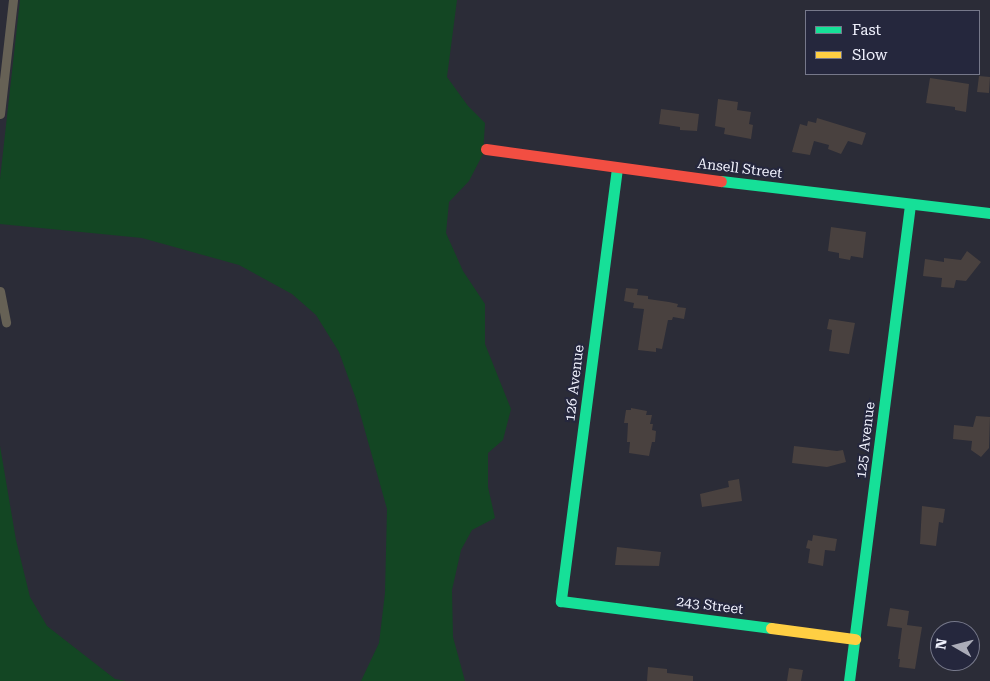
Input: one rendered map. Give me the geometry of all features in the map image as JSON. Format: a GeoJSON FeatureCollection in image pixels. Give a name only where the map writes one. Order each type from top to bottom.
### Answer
{"type":"FeatureCollection","features":[{"type":"Feature","properties":{"kind":"street"},"geometry":{"type":"LineString","coordinates":[[0,114],[13,0]]}},
{"type":"Feature","properties":{"kind":"street","name":"Ansell Street"},"geometry":{"type":"LineString","coordinates":[[486,149],[617,168],[990,213]]}},
{"type":"Feature","properties":{"kind":"street","name":"126 Avenue"},"geometry":{"type":"LineString","coordinates":[[561,601],[617,168]]}},
{"type":"Feature","properties":{"kind":"street","name":"125 Avenue"},"geometry":{"type":"LineString","coordinates":[[849,681],[910,204]]}},
{"type":"Feature","properties":{"kind":"street"},"geometry":{"type":"LineString","coordinates":[[0,291],[6,322]]}},
{"type":"Feature","properties":{"kind":"street","name":"243 Street"},"geometry":{"type":"LineString","coordinates":[[561,601],[855,639]]}},
{"type":"Feature","properties":{"kind":"green space"},"geometry":{"type":"Polygon","coordinates":[[[20,0],[457,0],[447,77],[468,106],[485,123],[483,154],[469,181],[449,202],[446,233],[463,271],[485,304],[485,344],[511,409],[503,440],[488,453],[488,487],[495,518],[472,530],[461,550],[452,590],[453,637],[465,681],[361,681],[379,643],[385,593],[387,509],[356,399],[339,352],[316,315],[292,294],[239,265],[142,238],[0,224],[0,179],[20,0]]]}},
{"type":"Feature","properties":{"kind":"green space"},"geometry":{"type":"Polygon","coordinates":[[[0,446],[16,540],[30,597],[47,626],[115,679],[126,681],[0,681],[0,446]]]}},
{"type":"Feature","properties":{"kind":"building"},"geometry":{"type":"Polygon","coordinates":[[[979,76],[990,77],[989,93],[977,92],[979,76]]]}},
{"type":"Feature","properties":{"kind":"building"},"geometry":{"type":"Polygon","coordinates":[[[930,78],[969,84],[966,112],[955,110],[955,107],[926,103],[930,78]]]}},
{"type":"Feature","properties":{"kind":"building"},"geometry":{"type":"Polygon","coordinates":[[[718,99],[738,102],[737,110],[751,112],[749,124],[753,125],[751,139],[724,134],[725,128],[715,126],[718,99]]]}},
{"type":"Feature","properties":{"kind":"building"},"geometry":{"type":"Polygon","coordinates":[[[661,109],[699,114],[697,131],[680,130],[680,127],[659,124],[661,109]]]}},
{"type":"Feature","properties":{"kind":"building"},"geometry":{"type":"Polygon","coordinates":[[[817,118],[866,133],[862,145],[848,141],[841,154],[828,149],[829,145],[814,141],[810,155],[792,152],[800,124],[807,126],[808,121],[816,123],[817,118]]]}},
{"type":"Feature","properties":{"kind":"building"},"geometry":{"type":"Polygon","coordinates":[[[831,227],[866,232],[863,258],[851,256],[850,260],[839,258],[839,253],[828,251],[831,227]]]}},
{"type":"Feature","properties":{"kind":"building"},"geometry":{"type":"Polygon","coordinates":[[[967,251],[981,262],[966,281],[956,280],[954,288],[941,287],[942,278],[923,276],[925,259],[944,262],[944,258],[961,260],[967,251]]]}},
{"type":"Feature","properties":{"kind":"building"},"geometry":{"type":"Polygon","coordinates":[[[626,288],[638,289],[637,295],[648,296],[648,299],[678,304],[677,307],[686,308],[684,319],[673,317],[672,320],[668,320],[662,349],[656,348],[656,352],[638,350],[644,309],[633,308],[634,303],[624,301],[626,288]]]}},
{"type":"Feature","properties":{"kind":"building"},"geometry":{"type":"Polygon","coordinates":[[[829,319],[855,323],[849,354],[829,351],[832,330],[827,329],[829,319]]]}},
{"type":"Feature","properties":{"kind":"building"},"geometry":{"type":"Polygon","coordinates":[[[631,408],[647,411],[646,415],[652,415],[650,424],[653,424],[652,430],[656,431],[655,442],[652,442],[649,456],[629,453],[630,442],[627,442],[628,423],[624,423],[626,410],[631,410],[631,408]]]}},
{"type":"Feature","properties":{"kind":"building"},"geometry":{"type":"Polygon","coordinates":[[[976,416],[990,417],[989,448],[981,457],[971,450],[972,441],[953,439],[954,425],[973,427],[976,416]]]}},
{"type":"Feature","properties":{"kind":"building"},"geometry":{"type":"Polygon","coordinates":[[[794,446],[843,450],[846,462],[827,467],[792,463],[794,446]]]}},
{"type":"Feature","properties":{"kind":"building"},"geometry":{"type":"Polygon","coordinates":[[[739,479],[742,501],[702,507],[700,494],[729,487],[728,481],[739,479]]]}},
{"type":"Feature","properties":{"kind":"building"},"geometry":{"type":"Polygon","coordinates":[[[922,506],[945,509],[943,523],[939,522],[936,546],[920,544],[922,506]]]}},
{"type":"Feature","properties":{"kind":"building"},"geometry":{"type":"Polygon","coordinates":[[[813,535],[837,539],[835,551],[825,550],[823,566],[808,563],[810,549],[806,548],[808,540],[812,541],[813,535]]]}},
{"type":"Feature","properties":{"kind":"building"},"geometry":{"type":"Polygon","coordinates":[[[617,547],[661,552],[659,566],[615,565],[617,547]]]}},
{"type":"Feature","properties":{"kind":"building"},"geometry":{"type":"Polygon","coordinates":[[[890,608],[909,611],[907,625],[922,627],[915,669],[899,667],[900,659],[898,659],[902,628],[887,626],[890,608]]]}},
{"type":"Feature","properties":{"kind":"building"},"geometry":{"type":"Polygon","coordinates":[[[648,667],[667,669],[667,673],[693,676],[693,681],[647,681],[648,667]]]}},
{"type":"Feature","properties":{"kind":"building"},"geometry":{"type":"Polygon","coordinates":[[[789,668],[803,670],[801,681],[787,681],[789,668]]]}},
{"type":"Feature","properties":{"kind":"traffic: fast"},"geometry":{"type":"LineString","coordinates":[[617,168],[561,601],[771,628]]}},
{"type":"Feature","properties":{"kind":"traffic: fast"},"geometry":{"type":"LineString","coordinates":[[721,181],[990,213]]}},
{"type":"Feature","properties":{"kind":"traffic: fast"},"geometry":{"type":"LineString","coordinates":[[849,681],[910,204]]}},
{"type":"Feature","properties":{"kind":"traffic: slow"},"geometry":{"type":"LineString","coordinates":[[771,628],[855,639]]}},
{"type":"Feature","properties":{"kind":"traffic: jam"},"geometry":{"type":"LineString","coordinates":[[486,149],[721,181]]}}]}
